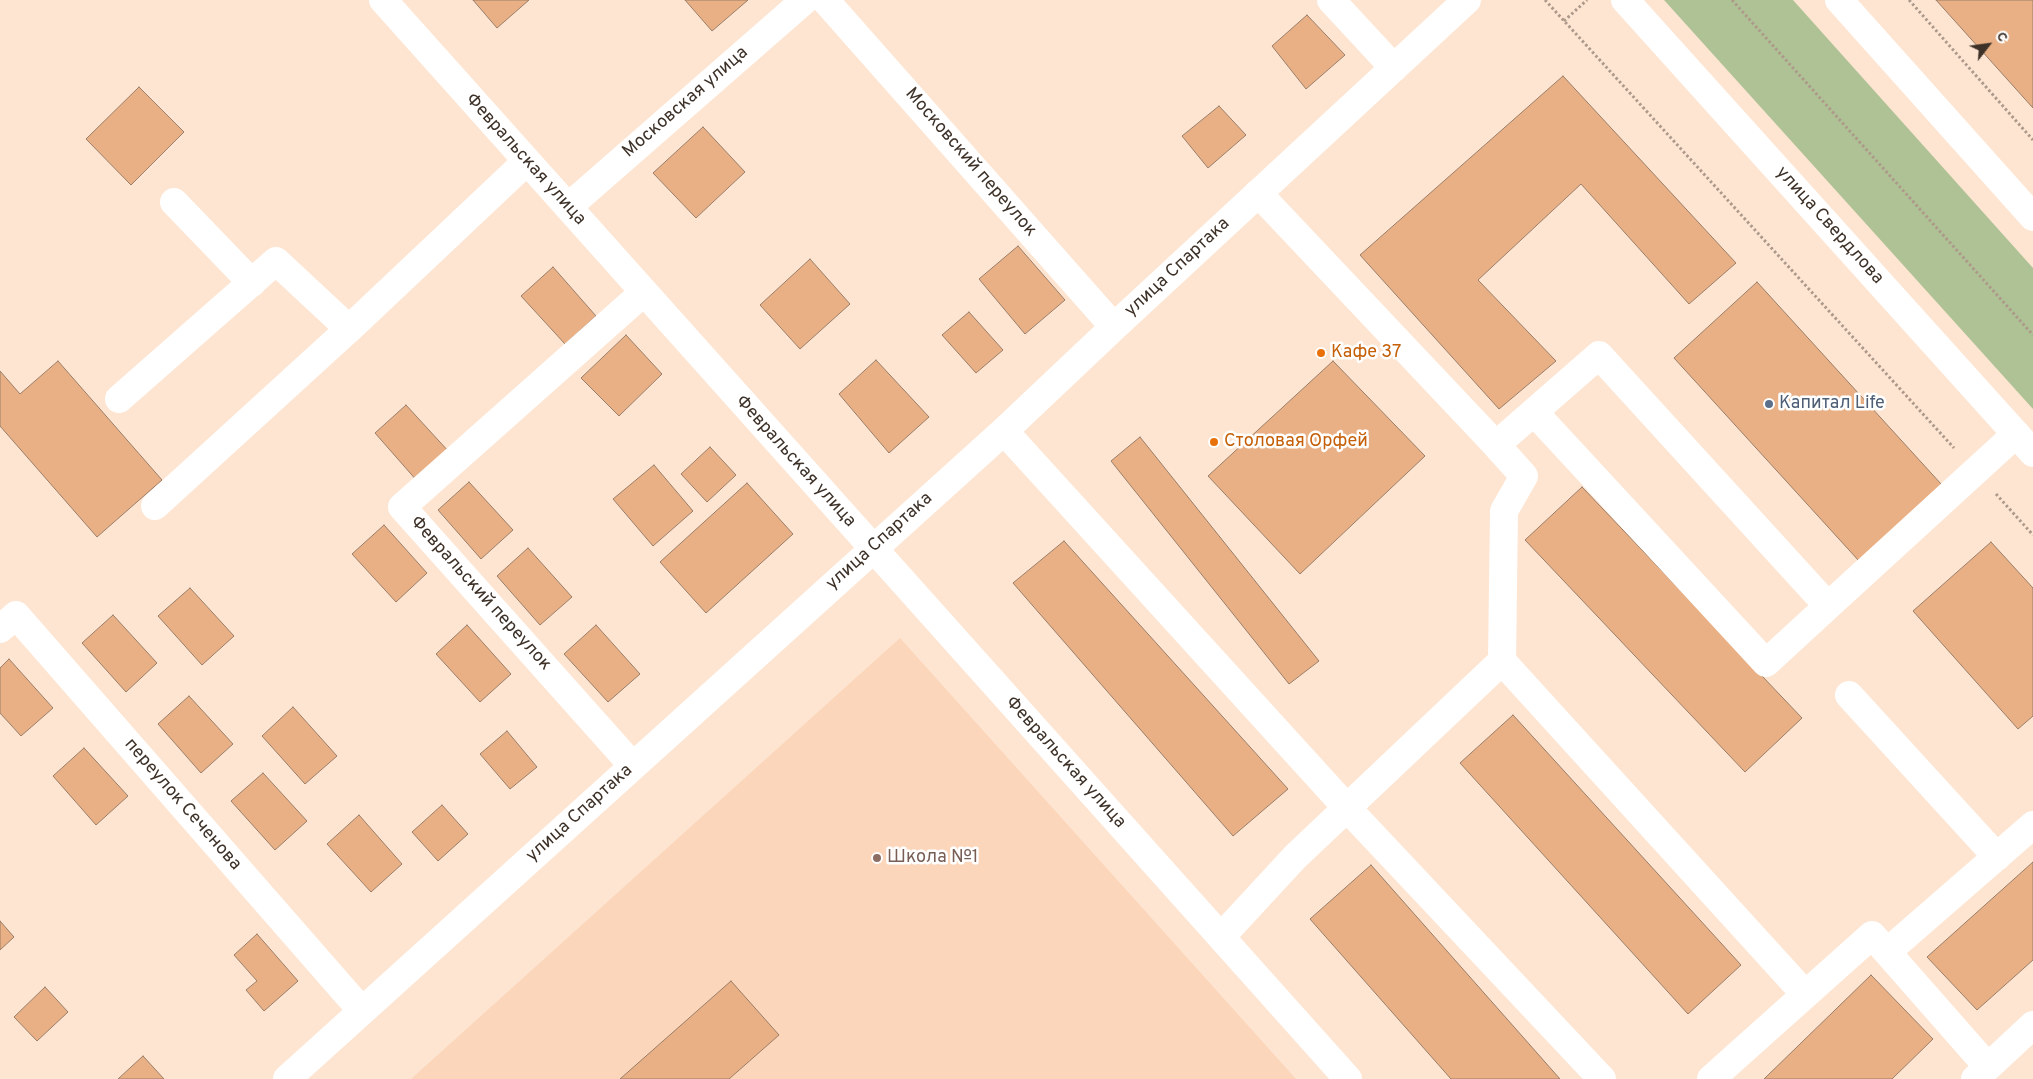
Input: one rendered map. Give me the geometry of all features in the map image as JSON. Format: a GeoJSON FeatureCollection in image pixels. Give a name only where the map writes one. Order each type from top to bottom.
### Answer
{"type":"FeatureCollection","features":[{"type":"Feature","properties":{"kind":"street","name":"Февральская улица"},"geometry":{"type":"LineString","coordinates":[[383,0],[1348,1079]]}},
{"type":"Feature","properties":{"kind":"street","name":"Московская улица"},"geometry":{"type":"LineString","coordinates":[[568,207],[805,0]]}},
{"type":"Feature","properties":{"kind":"street","name":"Московский переулок"},"geometry":{"type":"LineString","coordinates":[[825,0],[1114,327]]}},
{"type":"Feature","properties":{"kind":"street"},"geometry":{"type":"LineString","coordinates":[[1331,0],[1394,68]]}},
{"type":"Feature","properties":{"kind":"street","name":"улица Спартака"},"geometry":{"type":"LineString","coordinates":[[287,1079],[1004,431],[1258,193],[1468,0]]}},
{"type":"Feature","properties":{"kind":"street","name":"улица Свердлова"},"geometry":{"type":"LineString","coordinates":[[1625,0],[2024,443]]}},
{"type":"Feature","properties":{"kind":"street"},"geometry":{"type":"LineString","coordinates":[[1839,0],[2033,217]]}},
{"type":"Feature","properties":{"kind":"street"},"geometry":{"type":"LineString","coordinates":[[155,506],[349,329],[527,161]]}},
{"type":"Feature","properties":{"kind":"street"},"geometry":{"type":"LineString","coordinates":[[1258,193],[1524,476],[1504,511],[1502,661],[1805,994]]}},
{"type":"Feature","properties":{"kind":"street"},"geometry":{"type":"LineString","coordinates":[[174,202],[252,283]]}},
{"type":"Feature","properties":{"kind":"street"},"geometry":{"type":"LineString","coordinates":[[119,399],[276,261],[349,329]]}},
{"type":"Feature","properties":{"kind":"street","name":"Февральский переулок"},"geometry":{"type":"LineString","coordinates":[[633,766],[402,507],[644,292]]}},
{"type":"Feature","properties":{"kind":"street"},"geometry":{"type":"LineString","coordinates":[[1496,445],[1599,355],[1828,606]]}},
{"type":"Feature","properties":{"kind":"street"},"geometry":{"type":"LineString","coordinates":[[1534,412],[1766,664],[1975,471],[2024,443]]}},
{"type":"Feature","properties":{"kind":"street"},"geometry":{"type":"LineString","coordinates":[[1004,431],[1347,808],[1602,1079]]}},
{"type":"Feature","properties":{"kind":"street","name":"переулок Сеченова"},"geometry":{"type":"LineString","coordinates":[[0,629],[16,615],[362,1011]]}},
{"type":"Feature","properties":{"kind":"street"},"geometry":{"type":"LineString","coordinates":[[1221,937],[1295,857],[1502,661]]}},
{"type":"Feature","properties":{"kind":"street"},"geometry":{"type":"LineString","coordinates":[[1849,695],[1997,857]]}},
{"type":"Feature","properties":{"kind":"street"},"geometry":{"type":"LineString","coordinates":[[1888,952],[2033,825]]}},
{"type":"Feature","properties":{"kind":"street"},"geometry":{"type":"LineString","coordinates":[[1711,1079],[1872,934],[1982,1073],[2033,1025]]}},
{"type":"Feature","properties":{"kind":"path"},"geometry":{"type":"LineString","coordinates":[[1545,0],[2033,535]]}},
{"type":"Feature","properties":{"kind":"path"},"geometry":{"type":"LineString","coordinates":[[1564,21],[1587,0]]}},
{"type":"Feature","properties":{"kind":"path"},"geometry":{"type":"LineString","coordinates":[[1732,0],[2033,335]]}},
{"type":"Feature","properties":{"kind":"path"},"geometry":{"type":"LineString","coordinates":[[1909,0],[2033,140]]}},
{"type":"Feature","properties":{"kind":"shaded area","name":"Школа №1"},"geometry":{"type":"Polygon","coordinates":[[[900,638],[1296,1079],[411,1079],[900,638]]]}},
{"type":"Feature","properties":{"kind":"green space"},"geometry":{"type":"Polygon","coordinates":[[[1664,0],[1793,0],[2033,268],[2033,409],[1664,0]]]}},
{"type":"Feature","properties":{"kind":"building"},"geometry":{"type":"Polygon","coordinates":[[[473,0],[529,0],[497,28],[473,0]]]}},
{"type":"Feature","properties":{"kind":"building"},"geometry":{"type":"Polygon","coordinates":[[[685,0],[748,0],[712,31],[685,0]]]}},
{"type":"Feature","properties":{"kind":"building"},"geometry":{"type":"Polygon","coordinates":[[[1936,0],[2033,0],[2033,108],[1936,0]]]}},
{"type":"Feature","properties":{"kind":"building"},"geometry":{"type":"Polygon","coordinates":[[[1307,15],[1345,55],[1306,89],[1272,46],[1307,15]]]}},
{"type":"Feature","properties":{"kind":"building"},"geometry":{"type":"Polygon","coordinates":[[[1563,76],[1736,263],[1689,304],[1581,184],[1478,280],[1556,361],[1499,409],[1360,255],[1563,76]]]}},
{"type":"Feature","properties":{"kind":"building"},"geometry":{"type":"Polygon","coordinates":[[[139,87],[184,132],[131,185],[86,139],[139,87]]]}},
{"type":"Feature","properties":{"kind":"building"},"geometry":{"type":"Polygon","coordinates":[[[1219,106],[1246,135],[1208,168],[1182,136],[1219,106]]]}},
{"type":"Feature","properties":{"kind":"building"},"geometry":{"type":"Polygon","coordinates":[[[703,127],[745,172],[696,218],[653,173],[703,127]]]}},
{"type":"Feature","properties":{"kind":"building"},"geometry":{"type":"Polygon","coordinates":[[[1018,246],[1065,300],[1025,334],[979,279],[1018,246]]]}},
{"type":"Feature","properties":{"kind":"building"},"geometry":{"type":"Polygon","coordinates":[[[810,259],[850,304],[800,349],[760,305],[810,259]]]}},
{"type":"Feature","properties":{"kind":"building"},"geometry":{"type":"Polygon","coordinates":[[[553,267],[596,316],[565,344],[521,296],[553,267]]]}},
{"type":"Feature","properties":{"kind":"building"},"geometry":{"type":"Polygon","coordinates":[[[1757,282],[1942,485],[1859,561],[1674,358],[1757,282]]]}},
{"type":"Feature","properties":{"kind":"building"},"geometry":{"type":"Polygon","coordinates":[[[969,312],[1003,350],[976,373],[942,335],[969,312]]]}},
{"type":"Feature","properties":{"kind":"building"},"geometry":{"type":"Polygon","coordinates":[[[626,335],[662,374],[619,416],[581,378],[626,335]]]}},
{"type":"Feature","properties":{"kind":"building"},"geometry":{"type":"Polygon","coordinates":[[[876,360],[929,417],[889,453],[839,394],[876,360]]]}},
{"type":"Feature","properties":{"kind":"building"},"geometry":{"type":"Polygon","coordinates":[[[58,361],[162,480],[97,537],[0,426],[0,371],[20,394],[58,361]]]}},
{"type":"Feature","properties":{"kind":"building"},"geometry":{"type":"Polygon","coordinates":[[[1333,361],[1425,456],[1300,574],[1208,476],[1333,361]]]}},
{"type":"Feature","properties":{"kind":"building"},"geometry":{"type":"Polygon","coordinates":[[[406,405],[450,453],[418,482],[375,433],[406,405]]]}},
{"type":"Feature","properties":{"kind":"building"},"geometry":{"type":"Polygon","coordinates":[[[1140,437],[1319,661],[1289,684],[1111,461],[1140,437]]]}},
{"type":"Feature","properties":{"kind":"building"},"geometry":{"type":"Polygon","coordinates":[[[710,447],[736,475],[707,502],[681,474],[710,447]]]}},
{"type":"Feature","properties":{"kind":"building"},"geometry":{"type":"Polygon","coordinates":[[[654,465],[693,511],[653,546],[613,499],[654,465]]]}},
{"type":"Feature","properties":{"kind":"building"},"geometry":{"type":"Polygon","coordinates":[[[469,482],[513,530],[481,559],[438,510],[469,482]]]}},
{"type":"Feature","properties":{"kind":"building"},"geometry":{"type":"Polygon","coordinates":[[[747,483],[793,534],[706,613],[660,562],[747,483]]]}},
{"type":"Feature","properties":{"kind":"building"},"geometry":{"type":"Polygon","coordinates":[[[1582,487],[1802,718],[1745,772],[1525,540],[1582,487]]]}},
{"type":"Feature","properties":{"kind":"building"},"geometry":{"type":"Polygon","coordinates":[[[384,525],[427,573],[396,602],[352,554],[384,525]]]}},
{"type":"Feature","properties":{"kind":"building"},"geometry":{"type":"Polygon","coordinates":[[[1064,541],[1288,789],[1233,836],[1013,583],[1064,541]]]}},
{"type":"Feature","properties":{"kind":"building"},"geometry":{"type":"Polygon","coordinates":[[[1991,542],[2033,588],[2033,716],[2018,729],[1913,611],[1991,542]]]}},
{"type":"Feature","properties":{"kind":"building"},"geometry":{"type":"Polygon","coordinates":[[[528,548],[572,597],[540,625],[497,576],[528,548]]]}},
{"type":"Feature","properties":{"kind":"building"},"geometry":{"type":"Polygon","coordinates":[[[190,588],[234,636],[202,665],[158,616],[190,588]]]}},
{"type":"Feature","properties":{"kind":"building"},"geometry":{"type":"Polygon","coordinates":[[[113,615],[157,663],[126,692],[82,643],[113,615]]]}},
{"type":"Feature","properties":{"kind":"building"},"geometry":{"type":"Polygon","coordinates":[[[467,625],[511,674],[480,702],[436,654],[467,625]]]}},
{"type":"Feature","properties":{"kind":"building"},"geometry":{"type":"Polygon","coordinates":[[[596,625],[640,674],[608,702],[564,654],[596,625]]]}},
{"type":"Feature","properties":{"kind":"building"},"geometry":{"type":"Polygon","coordinates":[[[9,659],[53,708],[21,736],[0,713],[0,668],[9,659]]]}},
{"type":"Feature","properties":{"kind":"building"},"geometry":{"type":"Polygon","coordinates":[[[189,696],[233,744],[201,773],[158,724],[189,696]]]}},
{"type":"Feature","properties":{"kind":"building"},"geometry":{"type":"Polygon","coordinates":[[[293,707],[337,756],[305,784],[262,736],[293,707]]]}},
{"type":"Feature","properties":{"kind":"building"},"geometry":{"type":"Polygon","coordinates":[[[1513,715],[1741,965],[1688,1014],[1460,763],[1513,715]]]}},
{"type":"Feature","properties":{"kind":"building"},"geometry":{"type":"Polygon","coordinates":[[[507,731],[537,767],[510,789],[480,754],[507,731]]]}},
{"type":"Feature","properties":{"kind":"building"},"geometry":{"type":"Polygon","coordinates":[[[84,748],[128,796],[96,825],[53,776],[84,748]]]}},
{"type":"Feature","properties":{"kind":"building"},"geometry":{"type":"Polygon","coordinates":[[[263,773],[307,821],[275,850],[231,801],[263,773]]]}},
{"type":"Feature","properties":{"kind":"building"},"geometry":{"type":"Polygon","coordinates":[[[442,805],[468,834],[438,861],[412,832],[442,805]]]}},
{"type":"Feature","properties":{"kind":"building"},"geometry":{"type":"Polygon","coordinates":[[[359,815],[402,864],[371,892],[327,844],[359,815]]]}},
{"type":"Feature","properties":{"kind":"building"},"geometry":{"type":"Polygon","coordinates":[[[2033,862],[2033,960],[1977,1010],[1927,957],[2033,862]]]}},
{"type":"Feature","properties":{"kind":"building"},"geometry":{"type":"Polygon","coordinates":[[[1371,865],[1560,1079],[1451,1079],[1310,919],[1371,865]]]}},
{"type":"Feature","properties":{"kind":"building"},"geometry":{"type":"Polygon","coordinates":[[[0,921],[14,937],[0,950],[0,921]]]}},
{"type":"Feature","properties":{"kind":"building"},"geometry":{"type":"Polygon","coordinates":[[[257,934],[298,981],[264,1011],[246,990],[257,981],[234,955],[257,934]]]}},
{"type":"Feature","properties":{"kind":"building"},"geometry":{"type":"Polygon","coordinates":[[[1871,975],[1933,1039],[1892,1079],[1764,1079],[1871,975]]]}},
{"type":"Feature","properties":{"kind":"building"},"geometry":{"type":"Polygon","coordinates":[[[731,981],[779,1035],[729,1079],[620,1079],[731,981]]]}},
{"type":"Feature","properties":{"kind":"building"},"geometry":{"type":"Polygon","coordinates":[[[45,987],[68,1012],[37,1041],[14,1017],[45,987]]]}},
{"type":"Feature","properties":{"kind":"building"},"geometry":{"type":"Polygon","coordinates":[[[143,1056],[164,1079],[118,1079],[143,1056]]]}},
{"type":"Feature","properties":{"kind":"place","name":"Кафе 37"},"geometry":{"type":"Point","coordinates":[1321,353]}},
{"type":"Feature","properties":{"kind":"place","name":"Капитал Life"},"geometry":{"type":"Point","coordinates":[1769,404]}},
{"type":"Feature","properties":{"kind":"place","name":"Столовая Орфей"},"geometry":{"type":"Point","coordinates":[1214,442]}},
{"type":"Feature","properties":{"kind":"place","name":"Школа №1"},"geometry":{"type":"Point","coordinates":[877,858]}}]}
